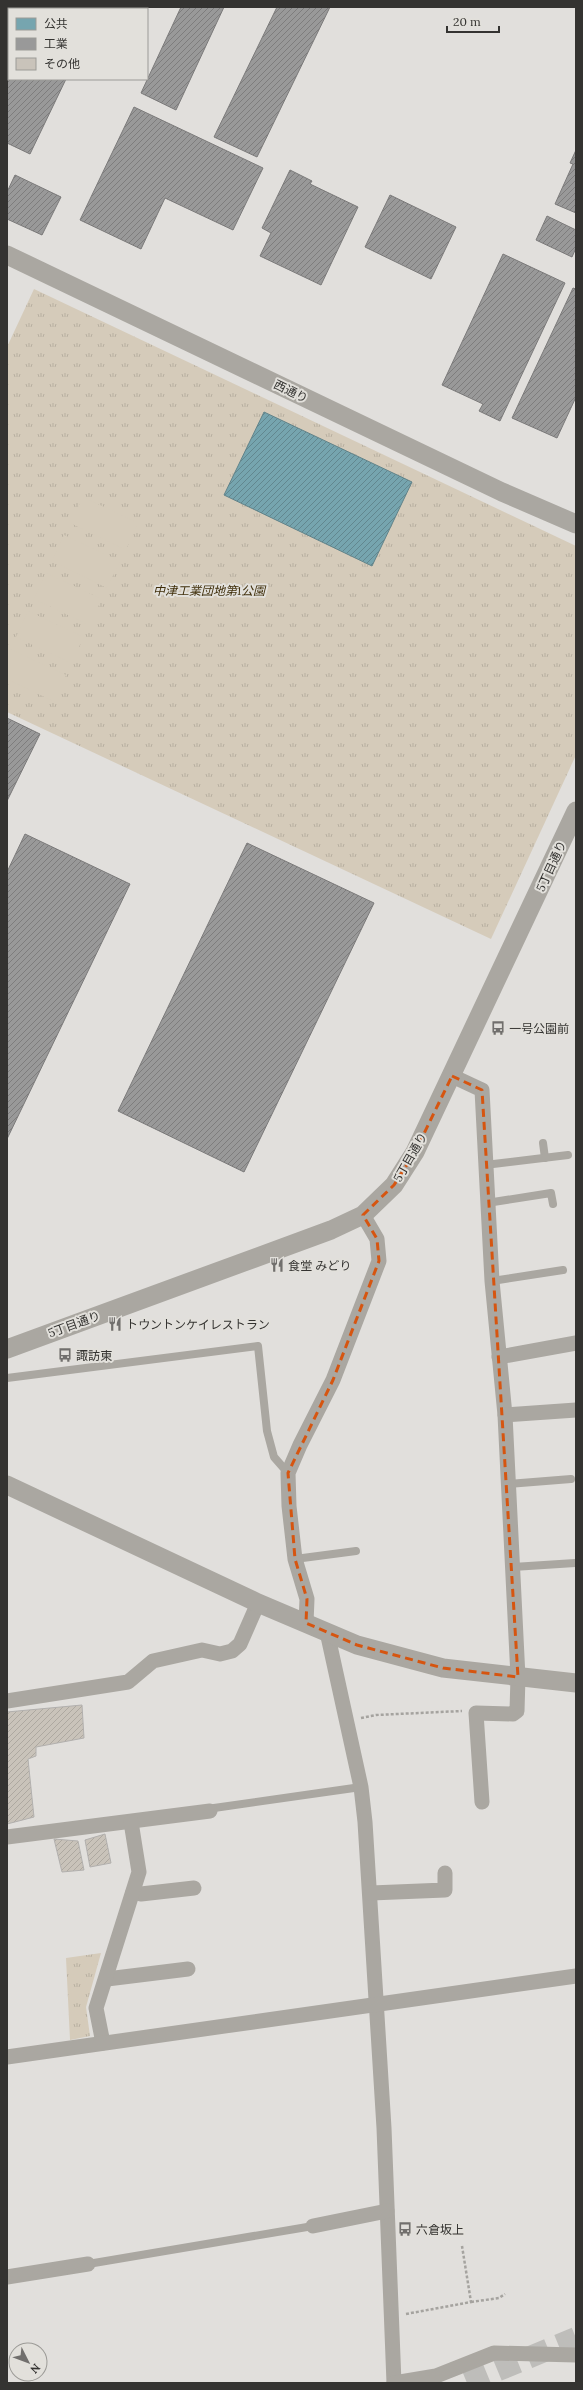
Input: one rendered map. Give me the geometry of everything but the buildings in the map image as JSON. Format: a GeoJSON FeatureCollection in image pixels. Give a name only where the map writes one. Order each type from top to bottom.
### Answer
{"type":"FeatureCollection","features":[{"type":"Feature","properties":{"kind":"street","name":"西通り"},"geometry":{"type":"LineString","coordinates":[[7,255],[502,492],[576,524]]}},
{"type":"Feature","properties":{"kind":"street","name":"5丁目通り"},"geometry":{"type":"LineString","coordinates":[[7,1349],[331,1230],[363,1215],[394,1185],[415,1152],[576,811]]}},
{"type":"Feature","properties":{"kind":"street"},"geometry":{"type":"LineString","coordinates":[[452,1076],[482,1090],[492,1281],[504,1415],[518,1677],[517,1711],[513,1714],[476,1713],[482,1802]]}},
{"type":"Feature","properties":{"kind":"street"},"geometry":{"type":"LineString","coordinates":[[306,1623],[307,1600],[295,1559],[289,1506],[288,1473],[300,1445],[333,1380],[379,1261],[377,1239],[363,1215]]}},
{"type":"Feature","properties":{"kind":"street"},"geometry":{"type":"LineString","coordinates":[[499,1357],[576,1343]]}},
{"type":"Feature","properties":{"kind":"street"},"geometry":{"type":"LineString","coordinates":[[504,1415],[576,1410]]}},
{"type":"Feature","properties":{"kind":"street"},"geometry":{"type":"LineString","coordinates":[[7,1485],[258,1603],[357,1645],[443,1668],[576,1683]]}},
{"type":"Feature","properties":{"kind":"street"},"geometry":{"type":"LineString","coordinates":[[7,1701],[128,1682],[153,1661],[202,1650],[220,1654],[232,1651],[240,1644],[258,1603]]}},
{"type":"Feature","properties":{"kind":"street"},"geometry":{"type":"LineString","coordinates":[[327,1632],[361,1787],[371,1894],[393,2315],[394,2383],[436,2376],[494,2353],[576,2354]]}},
{"type":"Feature","properties":{"kind":"street"},"geometry":{"type":"LineString","coordinates":[[7,1837],[210,1811]]}},
{"type":"Feature","properties":{"kind":"street"},"geometry":{"type":"LineString","coordinates":[[103,2043],[96,2008],[107,1979],[139,1872],[131,1822]]}},
{"type":"Feature","properties":{"kind":"street"},"geometry":{"type":"LineString","coordinates":[[371,1894],[445,1890],[445,1873]]}},
{"type":"Feature","properties":{"kind":"street"},"geometry":{"type":"LineString","coordinates":[[134,1892],[142,1894],[194,1888]]}},
{"type":"Feature","properties":{"kind":"street"},"geometry":{"type":"LineString","coordinates":[[107,1979],[188,1969]]}},
{"type":"Feature","properties":{"kind":"street"},"geometry":{"type":"LineString","coordinates":[[7,2057],[376,2003],[576,1976]]}},
{"type":"Feature","properties":{"kind":"street"},"geometry":{"type":"LineString","coordinates":[[313,2226],[387,2211]]}},
{"type":"Feature","properties":{"kind":"street"},"geometry":{"type":"LineString","coordinates":[[7,2277],[88,2264]]}},
{"type":"Feature","properties":{"kind":"lane"},"geometry":{"type":"LineString","coordinates":[[543,1143],[545,1158]]}},
{"type":"Feature","properties":{"kind":"lane"},"geometry":{"type":"LineString","coordinates":[[485,1165],[568,1155]]}},
{"type":"Feature","properties":{"kind":"lane"},"geometry":{"type":"LineString","coordinates":[[487,1203],[551,1194],[553,1204]]}},
{"type":"Feature","properties":{"kind":"lane"},"geometry":{"type":"LineString","coordinates":[[492,1281],[563,1270]]}},
{"type":"Feature","properties":{"kind":"lane"},"geometry":{"type":"LineString","coordinates":[[7,1378],[258,1346],[267,1430],[274,1457],[288,1473]]}},
{"type":"Feature","properties":{"kind":"lane"},"geometry":{"type":"LineString","coordinates":[[508,1484],[571,1478]]}},
{"type":"Feature","properties":{"kind":"lane"},"geometry":{"type":"LineString","coordinates":[[295,1559],[356,1551]]}},
{"type":"Feature","properties":{"kind":"lane"},"geometry":{"type":"LineString","coordinates":[[513,1567],[575,1563]]}},
{"type":"Feature","properties":{"kind":"lane"},"geometry":{"type":"LineString","coordinates":[[210,1811],[214,1808],[361,1787]]}},
{"type":"Feature","properties":{"kind":"lane"},"geometry":{"type":"LineString","coordinates":[[88,2264],[313,2226]]}},
{"type":"Feature","properties":{"kind":"path"},"geometry":{"type":"LineString","coordinates":[[347,1720],[376,1715],[442,1711],[470,1711],[476,1713]]}},
{"type":"Feature","properties":{"kind":"path"},"geometry":{"type":"LineString","coordinates":[[462,2246],[471,2302]]}},
{"type":"Feature","properties":{"kind":"path"},"geometry":{"type":"LineString","coordinates":[[393,2315],[499,2298],[505,2294]]}},
{"type":"Feature","properties":{"kind":"highlighted area"},"geometry":{"type":"Polygon","coordinates":[[[452,1076],[482,1090],[518,1677],[443,1668],[357,1645],[306,1623],[307,1599],[295,1559],[288,1473],[333,1380],[379,1261],[377,1239],[363,1215],[394,1185],[415,1152],[452,1076]]]}},
{"type":"Feature","properties":{"kind":"green space","name":"中津工業団地第1公園"},"geometry":{"type":"Polygon","coordinates":[[[34,289],[576,546],[576,755],[491,939],[7,712],[7,347],[34,289]]]}},
{"type":"Feature","properties":{"kind":"green space"},"geometry":{"type":"Polygon","coordinates":[[[83,497],[138,523],[126,550],[70,523],[83,497]]]}},
{"type":"Feature","properties":{"kind":"green space"},"geometry":{"type":"Polygon","coordinates":[[[64,535],[120,561],[107,588],[52,561],[64,535]]]}},
{"type":"Feature","properties":{"kind":"green space"},"geometry":{"type":"Polygon","coordinates":[[[46,573],[102,599],[89,625],[34,599],[46,573]]]}},
{"type":"Feature","properties":{"kind":"green space"},"geometry":{"type":"Polygon","coordinates":[[[28,611],[84,637],[71,663],[16,637],[28,611]]]}},
{"type":"Feature","properties":{"kind":"green space"},"geometry":{"type":"Polygon","coordinates":[[[10,649],[66,675],[53,701],[7,679],[7,656],[10,649]]]}},
{"type":"Feature","properties":{"kind":"green space"},"geometry":{"type":"Polygon","coordinates":[[[101,1953],[86,2007],[90,2036],[70,2040],[66,1958],[101,1953]]]}},
{"type":"Feature","properties":{"kind":"tunnel"},"geometry":{"type":"LineString","coordinates":[[467,2383],[576,2338]]}},
{"type":"Feature","properties":{"kind":"place","name":"一号公園前"},"geometry":{"type":"Point","coordinates":[498,1028]}},
{"type":"Feature","properties":{"kind":"place","name":"食堂 みどり"},"geometry":{"type":"Point","coordinates":[277,1265]}},
{"type":"Feature","properties":{"kind":"place","name":"トウントンケイレストラン"},"geometry":{"type":"Point","coordinates":[115,1324]}},
{"type":"Feature","properties":{"kind":"place","name":"諏訪東"},"geometry":{"type":"Point","coordinates":[65,1355]}},
{"type":"Feature","properties":{"kind":"place","name":"六倉坂上"},"geometry":{"type":"Point","coordinates":[405,2229]}}]}
